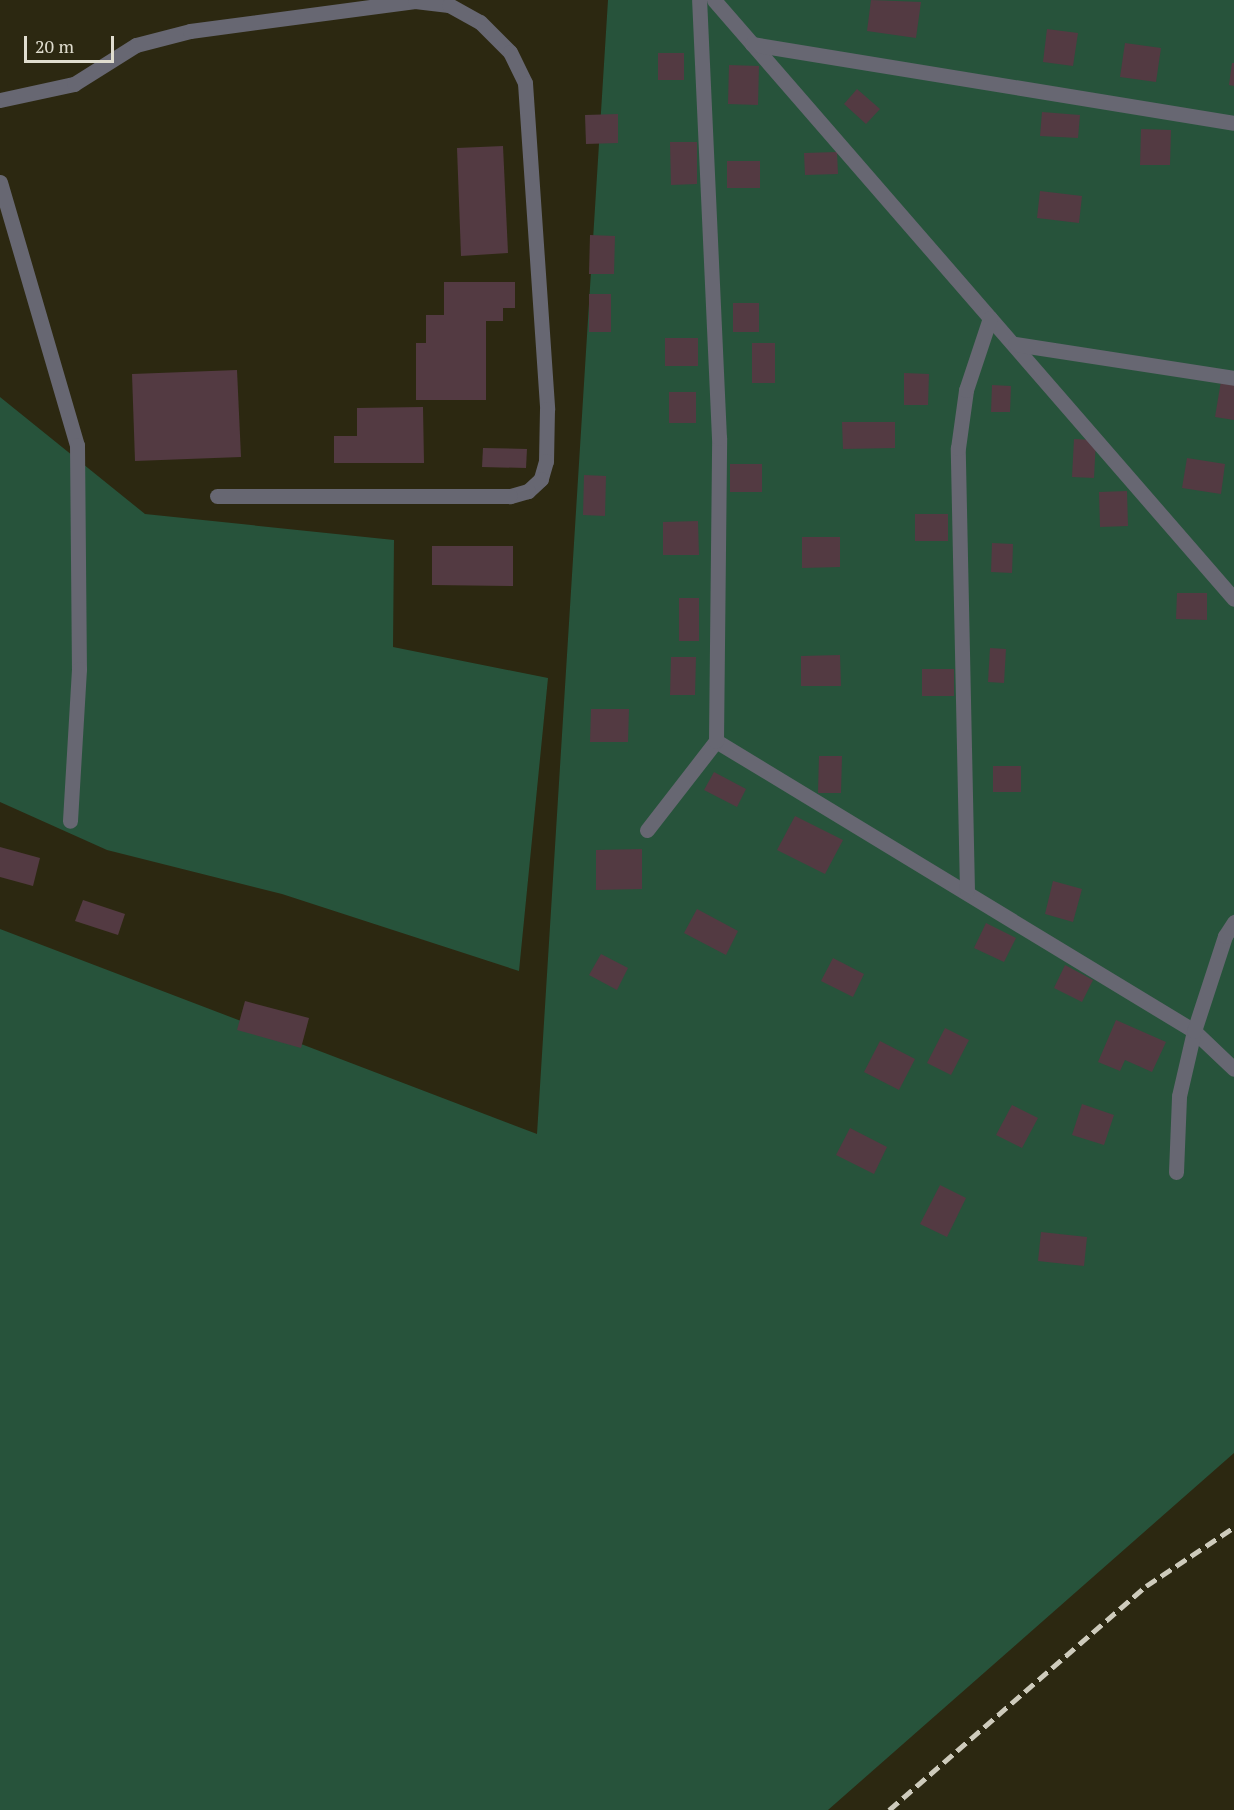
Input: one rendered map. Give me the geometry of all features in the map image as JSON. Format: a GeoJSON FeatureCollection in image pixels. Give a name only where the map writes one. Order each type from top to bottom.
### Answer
{"type":"FeatureCollection","features":[{"type":"Feature","properties":{"kind":"street"},"geometry":{"type":"LineString","coordinates":[[646,830],[716,741],[719,438],[699,0]]}},
{"type":"Feature","properties":{"kind":"street"},"geometry":{"type":"LineString","coordinates":[[714,0],[1234,599]]}},
{"type":"Feature","properties":{"kind":"street"},"geometry":{"type":"LineString","coordinates":[[0,100],[74,84],[136,45],[190,31],[415,1],[449,5],[480,22],[510,52],[525,82],[526,94],[547,409],[546,461],[541,479],[528,491],[510,496],[217,496]]}},
{"type":"Feature","properties":{"kind":"street"},"geometry":{"type":"LineString","coordinates":[[752,44],[1234,123]]}},
{"type":"Feature","properties":{"kind":"street"},"geometry":{"type":"LineString","coordinates":[[0,182],[77,445],[79,669],[70,820]]}},
{"type":"Feature","properties":{"kind":"street"},"geometry":{"type":"LineString","coordinates":[[967,891],[958,448],[966,390],[990,318]]}},
{"type":"Feature","properties":{"kind":"street"},"geometry":{"type":"LineString","coordinates":[[1015,344],[1234,378]]}},
{"type":"Feature","properties":{"kind":"street"},"geometry":{"type":"LineString","coordinates":[[716,741],[967,891],[1194,1031],[1234,1069]]}},
{"type":"Feature","properties":{"kind":"street"},"geometry":{"type":"LineString","coordinates":[[1176,1172],[1179,1096],[1194,1031],[1225,936],[1234,922]]}},
{"type":"Feature","properties":{"kind":"green space"},"geometry":{"type":"Polygon","coordinates":[[[608,0],[1234,0],[1234,1453],[828,1810],[0,1810],[0,929],[537,1134],[608,0]]]}},
{"type":"Feature","properties":{"kind":"green space"},"geometry":{"type":"Polygon","coordinates":[[[0,397],[145,514],[394,540],[393,647],[548,678],[519,971],[282,894],[107,850],[0,802],[0,397]]]}},
{"type":"Feature","properties":{"kind":"building"},"geometry":{"type":"Polygon","coordinates":[[[871,0],[921,2],[916,38],[867,31],[871,0]]]}},
{"type":"Feature","properties":{"kind":"building"},"geometry":{"type":"Polygon","coordinates":[[[1047,29],[1078,33],[1073,66],[1043,62],[1047,29]]]}},
{"type":"Feature","properties":{"kind":"building"},"geometry":{"type":"Polygon","coordinates":[[[1125,43],[1161,48],[1156,82],[1120,77],[1125,43]]]}},
{"type":"Feature","properties":{"kind":"building"},"geometry":{"type":"Polygon","coordinates":[[[658,53],[684,53],[684,80],[658,80],[658,53]]]}},
{"type":"Feature","properties":{"kind":"building"},"geometry":{"type":"Polygon","coordinates":[[[1232,63],[1234,63],[1234,86],[1229,85],[1232,63]]]}},
{"type":"Feature","properties":{"kind":"building"},"geometry":{"type":"Polygon","coordinates":[[[729,65],[759,66],[758,105],[728,104],[729,65]]]}},
{"type":"Feature","properties":{"kind":"building"},"geometry":{"type":"Polygon","coordinates":[[[857,89],[880,109],[866,124],[844,104],[857,89]]]}},
{"type":"Feature","properties":{"kind":"building"},"geometry":{"type":"Polygon","coordinates":[[[1042,112],[1080,115],[1078,138],[1040,136],[1042,112]]]}},
{"type":"Feature","properties":{"kind":"building"},"geometry":{"type":"Polygon","coordinates":[[[618,114],[618,143],[586,144],[585,115],[618,114]]]}},
{"type":"Feature","properties":{"kind":"building"},"geometry":{"type":"Polygon","coordinates":[[[1141,129],[1171,130],[1170,165],[1140,165],[1141,129]]]}},
{"type":"Feature","properties":{"kind":"building"},"geometry":{"type":"Polygon","coordinates":[[[670,142],[697,142],[697,184],[671,185],[670,142]]]}},
{"type":"Feature","properties":{"kind":"building"},"geometry":{"type":"Polygon","coordinates":[[[503,146],[508,253],[461,256],[457,148],[503,146]]]}},
{"type":"Feature","properties":{"kind":"building"},"geometry":{"type":"Polygon","coordinates":[[[837,152],[838,174],[805,175],[804,153],[837,152]]]}},
{"type":"Feature","properties":{"kind":"building"},"geometry":{"type":"Polygon","coordinates":[[[727,161],[760,161],[760,188],[727,188],[727,161]]]}},
{"type":"Feature","properties":{"kind":"building"},"geometry":{"type":"Polygon","coordinates":[[[1040,191],[1082,196],[1079,223],[1037,218],[1040,191]]]}},
{"type":"Feature","properties":{"kind":"building"},"geometry":{"type":"Polygon","coordinates":[[[590,235],[615,236],[614,274],[589,274],[590,235]]]}},
{"type":"Feature","properties":{"kind":"building"},"geometry":{"type":"Polygon","coordinates":[[[444,282],[515,282],[515,308],[503,308],[503,321],[486,321],[486,400],[416,400],[416,343],[426,343],[426,315],[444,315],[444,282]]]}},
{"type":"Feature","properties":{"kind":"building"},"geometry":{"type":"Polygon","coordinates":[[[589,294],[611,294],[611,332],[589,332],[589,294]]]}},
{"type":"Feature","properties":{"kind":"building"},"geometry":{"type":"Polygon","coordinates":[[[733,303],[759,303],[759,332],[733,332],[733,303]]]}},
{"type":"Feature","properties":{"kind":"building"},"geometry":{"type":"Polygon","coordinates":[[[665,338],[698,338],[698,366],[665,366],[665,338]]]}},
{"type":"Feature","properties":{"kind":"building"},"geometry":{"type":"Polygon","coordinates":[[[752,343],[775,343],[775,383],[752,383],[752,343]]]}},
{"type":"Feature","properties":{"kind":"building"},"geometry":{"type":"Polygon","coordinates":[[[237,370],[241,457],[135,461],[132,374],[237,370]]]}},
{"type":"Feature","properties":{"kind":"building"},"geometry":{"type":"Polygon","coordinates":[[[904,373],[929,374],[928,405],[904,405],[904,373]]]}},
{"type":"Feature","properties":{"kind":"building"},"geometry":{"type":"Polygon","coordinates":[[[1221,381],[1234,383],[1234,420],[1215,417],[1221,381]]]}},
{"type":"Feature","properties":{"kind":"building"},"geometry":{"type":"Polygon","coordinates":[[[992,385],[1011,386],[1010,412],[991,412],[992,385]]]}},
{"type":"Feature","properties":{"kind":"building"},"geometry":{"type":"Polygon","coordinates":[[[669,392],[696,392],[696,423],[669,423],[669,392]]]}},
{"type":"Feature","properties":{"kind":"building"},"geometry":{"type":"Polygon","coordinates":[[[423,407],[424,463],[334,463],[334,436],[357,436],[357,408],[423,407]]]}},
{"type":"Feature","properties":{"kind":"building"},"geometry":{"type":"Polygon","coordinates":[[[842,422],[895,422],[895,448],[843,449],[842,422]]]}},
{"type":"Feature","properties":{"kind":"building"},"geometry":{"type":"Polygon","coordinates":[[[1074,439],[1096,440],[1094,478],[1072,477],[1074,439]]]}},
{"type":"Feature","properties":{"kind":"building"},"geometry":{"type":"Polygon","coordinates":[[[483,448],[527,449],[526,468],[482,467],[483,448]]]}},
{"type":"Feature","properties":{"kind":"building"},"geometry":{"type":"Polygon","coordinates":[[[1187,458],[1225,464],[1221,494],[1182,488],[1187,458]]]}},
{"type":"Feature","properties":{"kind":"building"},"geometry":{"type":"Polygon","coordinates":[[[730,464],[762,464],[762,492],[730,492],[730,464]]]}},
{"type":"Feature","properties":{"kind":"building"},"geometry":{"type":"Polygon","coordinates":[[[584,475],[606,476],[605,516],[583,515],[584,475]]]}},
{"type":"Feature","properties":{"kind":"building"},"geometry":{"type":"Polygon","coordinates":[[[1127,491],[1128,526],[1100,527],[1099,492],[1127,491]]]}},
{"type":"Feature","properties":{"kind":"building"},"geometry":{"type":"Polygon","coordinates":[[[915,514],[948,514],[948,541],[915,541],[915,514]]]}},
{"type":"Feature","properties":{"kind":"building"},"geometry":{"type":"Polygon","coordinates":[[[698,521],[699,555],[663,555],[663,522],[698,521]]]}},
{"type":"Feature","properties":{"kind":"building"},"geometry":{"type":"Polygon","coordinates":[[[802,537],[840,537],[840,567],[802,568],[802,537]]]}},
{"type":"Feature","properties":{"kind":"building"},"geometry":{"type":"Polygon","coordinates":[[[992,543],[1013,544],[1012,573],[991,572],[992,543]]]}},
{"type":"Feature","properties":{"kind":"building"},"geometry":{"type":"Polygon","coordinates":[[[432,546],[513,546],[513,586],[432,585],[432,546]]]}},
{"type":"Feature","properties":{"kind":"building"},"geometry":{"type":"Polygon","coordinates":[[[1177,593],[1207,593],[1207,620],[1176,619],[1177,593]]]}},
{"type":"Feature","properties":{"kind":"building"},"geometry":{"type":"Polygon","coordinates":[[[679,598],[699,598],[699,641],[679,641],[679,598]]]}},
{"type":"Feature","properties":{"kind":"building"},"geometry":{"type":"Polygon","coordinates":[[[990,648],[1006,649],[1004,683],[988,682],[990,648]]]}},
{"type":"Feature","properties":{"kind":"building"},"geometry":{"type":"Polygon","coordinates":[[[840,655],[841,686],[801,686],[801,656],[840,655]]]}},
{"type":"Feature","properties":{"kind":"building"},"geometry":{"type":"Polygon","coordinates":[[[671,657],[696,657],[695,695],[670,695],[671,657]]]}},
{"type":"Feature","properties":{"kind":"building"},"geometry":{"type":"Polygon","coordinates":[[[922,669],[954,669],[954,696],[922,696],[922,669]]]}},
{"type":"Feature","properties":{"kind":"building"},"geometry":{"type":"Polygon","coordinates":[[[591,709],[629,709],[628,742],[590,742],[591,709]]]}},
{"type":"Feature","properties":{"kind":"building"},"geometry":{"type":"Polygon","coordinates":[[[819,756],[842,756],[841,793],[818,793],[819,756]]]}},
{"type":"Feature","properties":{"kind":"building"},"geometry":{"type":"Polygon","coordinates":[[[993,766],[1021,766],[1021,792],[993,792],[993,766]]]}},
{"type":"Feature","properties":{"kind":"building"},"geometry":{"type":"Polygon","coordinates":[[[714,772],[746,789],[737,807],[704,790],[714,772]]]}},
{"type":"Feature","properties":{"kind":"building"},"geometry":{"type":"Polygon","coordinates":[[[795,816],[843,840],[825,874],[777,850],[795,816]]]}},
{"type":"Feature","properties":{"kind":"building"},"geometry":{"type":"Polygon","coordinates":[[[0,847],[40,858],[33,886],[0,877],[0,847]]]}},
{"type":"Feature","properties":{"kind":"building"},"geometry":{"type":"Polygon","coordinates":[[[642,849],[642,889],[596,890],[596,850],[642,849]]]}},
{"type":"Feature","properties":{"kind":"building"},"geometry":{"type":"Polygon","coordinates":[[[1053,881],[1082,889],[1073,922],[1045,914],[1053,881]]]}},
{"type":"Feature","properties":{"kind":"building"},"geometry":{"type":"Polygon","coordinates":[[[83,900],[125,914],[118,935],[75,921],[83,900]]]}},
{"type":"Feature","properties":{"kind":"building"},"geometry":{"type":"Polygon","coordinates":[[[697,909],[738,931],[726,955],[684,933],[697,909]]]}},
{"type":"Feature","properties":{"kind":"building"},"geometry":{"type":"Polygon","coordinates":[[[986,923],[1016,938],[1004,962],[974,948],[986,923]]]}},
{"type":"Feature","properties":{"kind":"building"},"geometry":{"type":"Polygon","coordinates":[[[601,954],[628,968],[617,990],[589,975],[601,954]]]}},
{"type":"Feature","properties":{"kind":"building"},"geometry":{"type":"Polygon","coordinates":[[[833,958],[864,974],[853,997],[821,981],[833,958]]]}},
{"type":"Feature","properties":{"kind":"building"},"geometry":{"type":"Polygon","coordinates":[[[1065,965],[1093,980],[1082,1002],[1054,988],[1065,965]]]}},
{"type":"Feature","properties":{"kind":"building"},"geometry":{"type":"Polygon","coordinates":[[[245,1001],[309,1018],[301,1048],[237,1030],[245,1001]]]}},
{"type":"Feature","properties":{"kind":"building"},"geometry":{"type":"Polygon","coordinates":[[[1116,1020],[1166,1042],[1152,1072],[1125,1060],[1120,1071],[1098,1062],[1116,1020]]]}},
{"type":"Feature","properties":{"kind":"building"},"geometry":{"type":"Polygon","coordinates":[[[945,1028],[969,1040],[951,1075],[927,1063],[945,1028]]]}},
{"type":"Feature","properties":{"kind":"building"},"geometry":{"type":"Polygon","coordinates":[[[880,1041],[915,1059],[899,1090],[864,1072],[880,1041]]]}},
{"type":"Feature","properties":{"kind":"building"},"geometry":{"type":"Polygon","coordinates":[[[1082,1104],[1114,1115],[1104,1145],[1072,1135],[1082,1104]]]}},
{"type":"Feature","properties":{"kind":"building"},"geometry":{"type":"Polygon","coordinates":[[[1012,1105],[1038,1118],[1022,1148],[996,1135],[1012,1105]]]}},
{"type":"Feature","properties":{"kind":"building"},"geometry":{"type":"Polygon","coordinates":[[[850,1128],[887,1147],[874,1174],[836,1155],[850,1128]]]}},
{"type":"Feature","properties":{"kind":"building"},"geometry":{"type":"Polygon","coordinates":[[[940,1185],[966,1198],[947,1237],[920,1224],[940,1185]]]}},
{"type":"Feature","properties":{"kind":"building"},"geometry":{"type":"Polygon","coordinates":[[[1041,1232],[1087,1237],[1084,1266],[1038,1261],[1041,1232]]]}},
{"type":"Feature","properties":{"kind":"railway"},"geometry":{"type":"LineString","coordinates":[[889,1810],[1146,1586],[1234,1527]]}}]}
